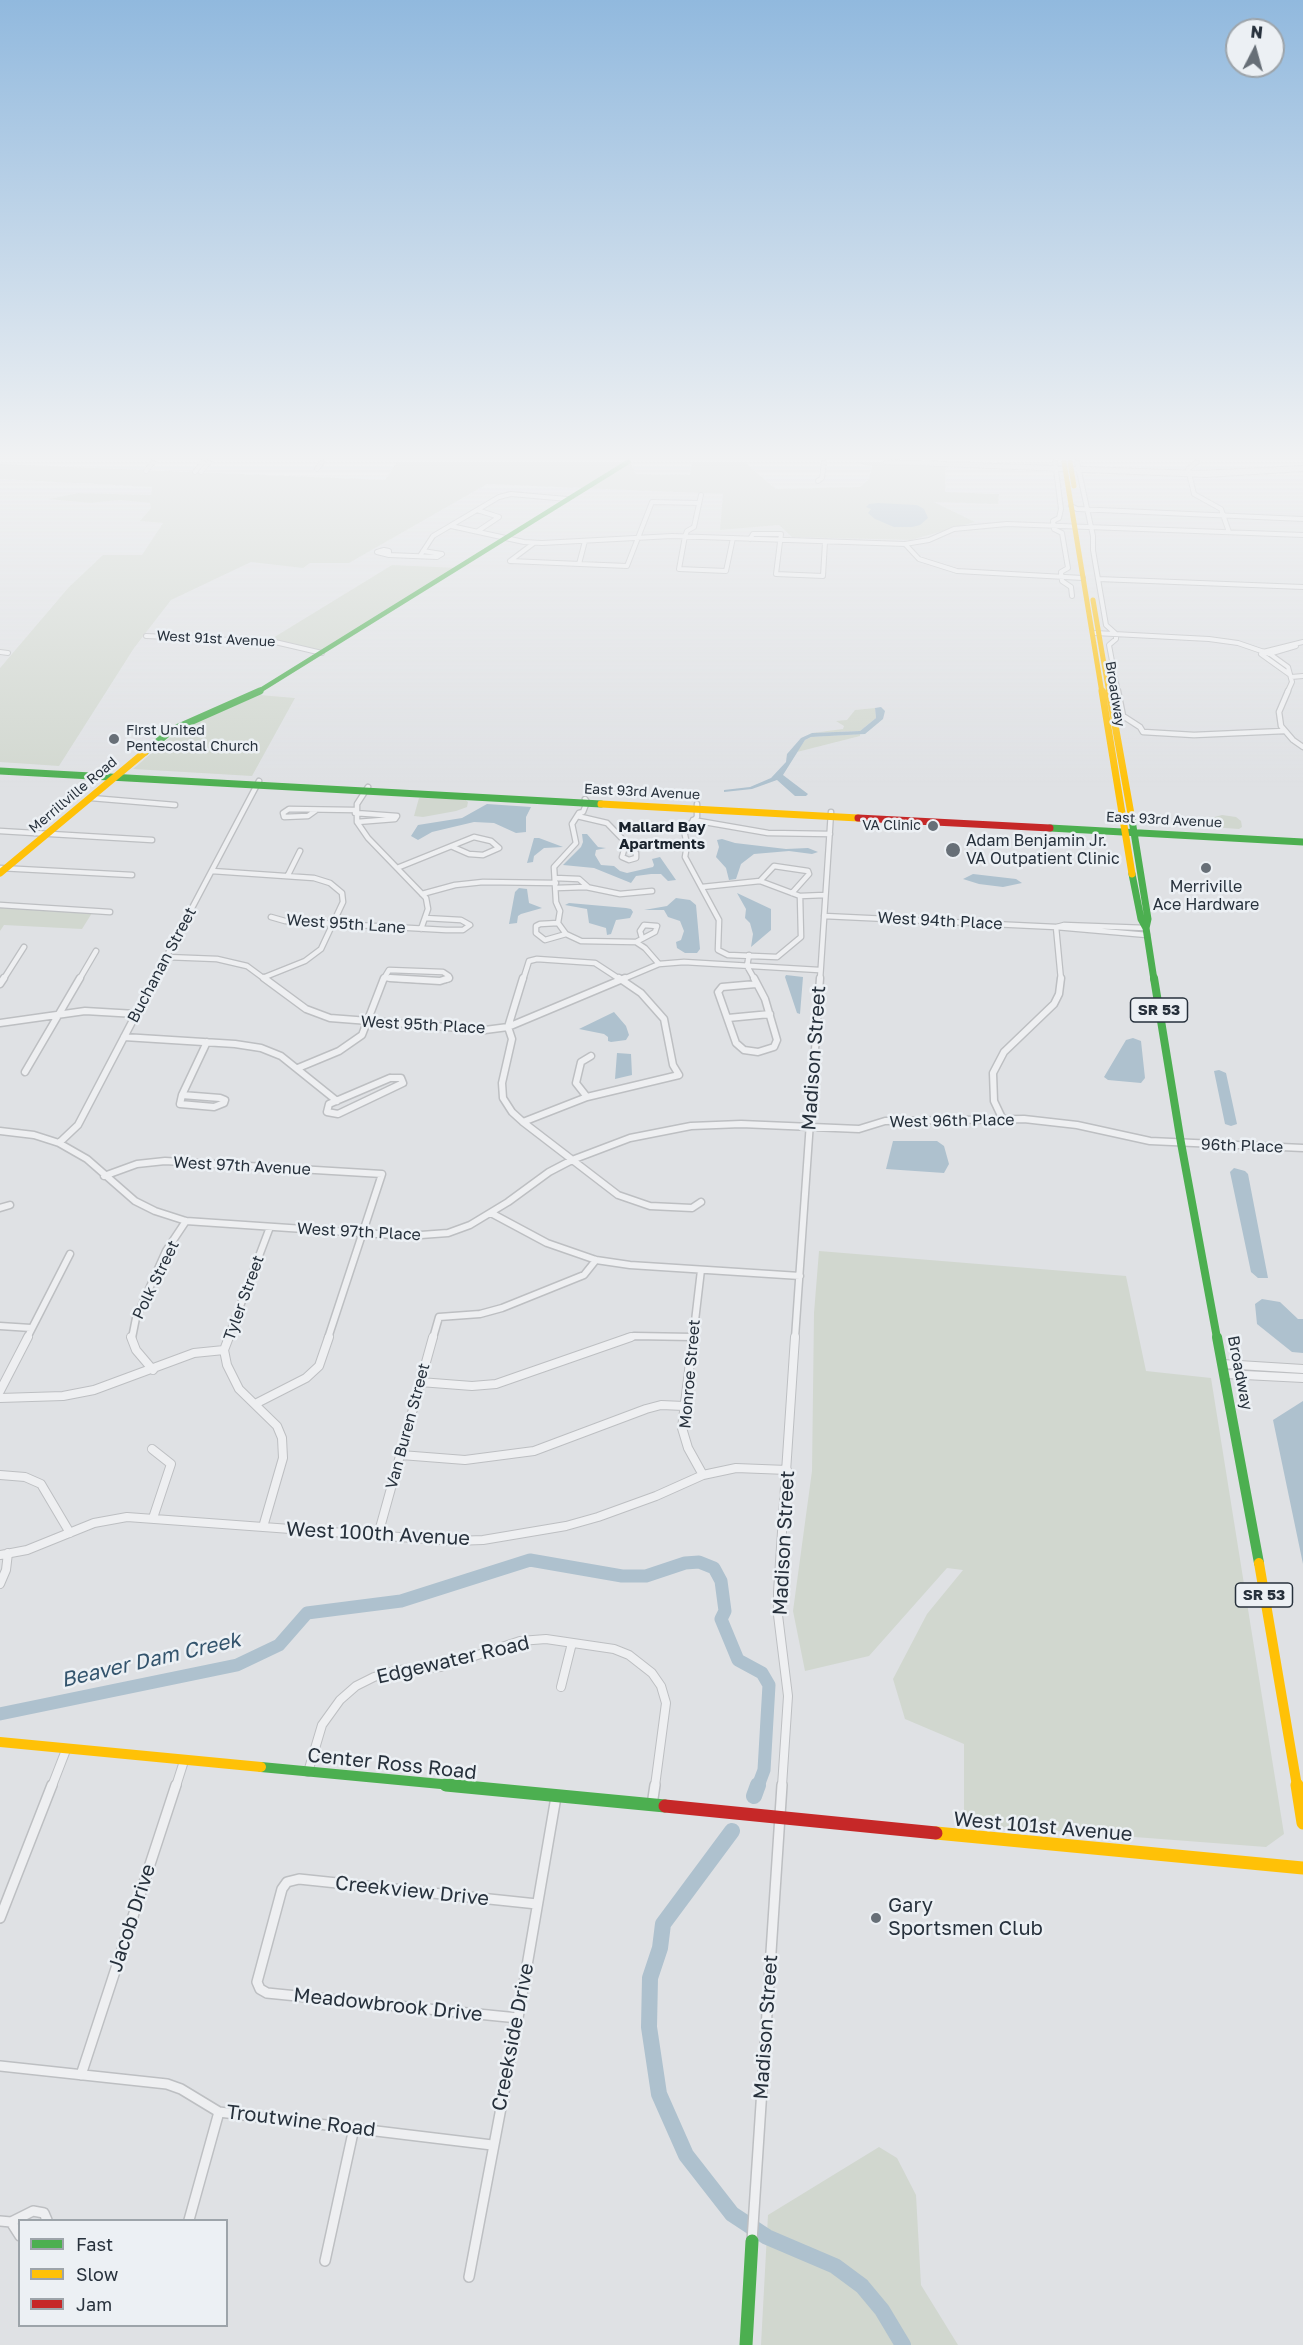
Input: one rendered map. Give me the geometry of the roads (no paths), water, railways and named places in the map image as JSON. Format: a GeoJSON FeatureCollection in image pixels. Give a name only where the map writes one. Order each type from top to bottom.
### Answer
{"type":"FeatureCollection","features":[{"type":"Feature","properties":{"kind":"street","name":"Merrillville Road"},"geometry":{"type":"LineString","coordinates":[[2,870],[49,834],[172,730],[267,688],[454,571]]}},
{"type":"Feature","properties":{"kind":"street"},"geometry":{"type":"LineString","coordinates":[[776,571],[776,574],[823,576],[823,571]]}},
{"type":"Feature","properties":{"kind":"street"},"geometry":{"type":"LineString","coordinates":[[972,571],[1001,575],[1083,578]]}},
{"type":"Feature","properties":{"kind":"street"},"geometry":{"type":"LineString","coordinates":[[1062,571],[1062,581],[1071,587],[1072,596]]}},
{"type":"Feature","properties":{"kind":"street","name":"Broadway"},"geometry":{"type":"LineString","coordinates":[[1082,571],[1134,832],[1148,919],[1147,932],[1181,1143],[1225,1374],[1303,1823]]}},
{"type":"Feature","properties":{"kind":"street","name":"Broadway"},"geometry":{"type":"LineString","coordinates":[[1085,571],[1124,831],[1141,919],[1147,932]]}},
{"type":"Feature","properties":{"kind":"street"},"geometry":{"type":"LineString","coordinates":[[1097,571],[1106,625],[1116,634]]}},
{"type":"Feature","properties":{"kind":"street"},"geometry":{"type":"LineString","coordinates":[[1098,579],[1303,587]]}},
{"type":"Feature","properties":{"kind":"street"},"geometry":{"type":"LineString","coordinates":[[1095,633],[1220,640],[1265,654],[1292,676],[1303,678]]}},
{"type":"Feature","properties":{"kind":"street"},"geometry":{"type":"LineString","coordinates":[[1116,634],[1116,639],[1109,645],[1123,716],[1140,727],[1143,732],[1194,735],[1284,731]]}},
{"type":"Feature","properties":{"kind":"street","name":"West 91st Avenue"},"geometry":{"type":"LineString","coordinates":[[146,636],[275,642],[322,653]]}},
{"type":"Feature","properties":{"kind":"street"},"geometry":{"type":"LineString","coordinates":[[1265,654],[1302,642]]}},
{"type":"Feature","properties":{"kind":"street"},"geometry":{"type":"LineString","coordinates":[[0,652],[8,653]]}},
{"type":"Feature","properties":{"kind":"street"},"geometry":{"type":"LineString","coordinates":[[1292,676],[1292,686],[1278,716],[1284,731],[1303,747]]}},
{"type":"Feature","properties":{"kind":"street","name":"East 93rd Avenue"},"geometry":{"type":"LineString","coordinates":[[0,769],[831,814],[1012,828],[1024,826],[1303,842]]}},
{"type":"Feature","properties":{"kind":"street","name":"Buchanan Street"},"geometry":{"type":"LineString","coordinates":[[59,1143],[78,1125],[258,783]]}},
{"type":"Feature","properties":{"kind":"street"},"geometry":{"type":"LineString","coordinates":[[366,789],[355,811],[357,822],[360,829],[428,903],[421,929]]}},
{"type":"Feature","properties":{"kind":"street"},"geometry":{"type":"LineString","coordinates":[[91,798],[175,805]]}},
{"type":"Feature","properties":{"kind":"street"},"geometry":{"type":"LineString","coordinates":[[584,801],[583,812],[572,824],[576,843],[554,867],[556,902],[560,911],[559,921],[566,934],[581,941],[636,942],[645,948],[659,964]]}},
{"type":"Feature","properties":{"kind":"street"},"geometry":{"type":"LineString","coordinates":[[696,807],[697,817],[684,830],[687,845],[685,857],[719,920],[718,950],[728,955],[777,957],[801,937],[802,904],[800,896]]}},
{"type":"Feature","properties":{"kind":"street"},"geometry":{"type":"LineString","coordinates":[[315,811],[308,816],[284,817],[283,813],[289,809],[355,811],[397,816],[395,819],[357,822]]}},
{"type":"Feature","properties":{"kind":"street","name":"Madison Street"},"geometry":{"type":"LineString","coordinates":[[746,2345],[788,1696],[778,1615],[831,814]]}},
{"type":"Feature","properties":{"kind":"street"},"geometry":{"type":"LineString","coordinates":[[578,815],[607,823],[626,843]]}},
{"type":"Feature","properties":{"kind":"street"},"geometry":{"type":"LineString","coordinates":[[692,820],[715,822],[768,833],[830,834]]}},
{"type":"Feature","properties":{"kind":"street"},"geometry":{"type":"LineString","coordinates":[[0,831],[152,840]]}},
{"type":"Feature","properties":{"kind":"street"},"geometry":{"type":"LineString","coordinates":[[397,868],[474,837],[491,842],[499,848],[483,855],[469,854],[453,847]]}},
{"type":"Feature","properties":{"kind":"street"},"geometry":{"type":"LineString","coordinates":[[288,875],[300,850]]}},
{"type":"Feature","properties":{"kind":"street"},"geometry":{"type":"LineString","coordinates":[[760,882],[774,866],[808,871],[809,874],[792,893]]}},
{"type":"Feature","properties":{"kind":"street"},"geometry":{"type":"LineString","coordinates":[[2,870],[132,875]]}},
{"type":"Feature","properties":{"kind":"street"},"geometry":{"type":"LineString","coordinates":[[212,871],[314,878],[330,883],[342,893],[343,902],[325,943],[315,956],[265,977]]}},
{"type":"Feature","properties":{"kind":"street"},"geometry":{"type":"LineString","coordinates":[[556,883],[579,879],[589,888]]}},
{"type":"Feature","properties":{"kind":"street"},"geometry":{"type":"LineString","coordinates":[[422,894],[455,885],[483,882],[556,883],[620,894],[652,891]]}},
{"type":"Feature","properties":{"kind":"street"},"geometry":{"type":"LineString","coordinates":[[702,886],[760,882],[800,896],[825,895]]}},
{"type":"Feature","properties":{"kind":"street"},"geometry":{"type":"LineString","coordinates":[[0,905],[110,912]]}},
{"type":"Feature","properties":{"kind":"street","name":"West 94th Place"},"geometry":{"type":"LineString","coordinates":[[824,916],[1147,932]]}},
{"type":"Feature","properties":{"kind":"street","name":"West 95th Lane"},"geometry":{"type":"LineString","coordinates":[[272,917],[285,921],[459,931],[470,925],[461,920],[425,918]]}},
{"type":"Feature","properties":{"kind":"street"},"geometry":{"type":"LineString","coordinates":[[559,921],[536,926],[536,933],[545,940],[566,934]]}},
{"type":"Feature","properties":{"kind":"street"},"geometry":{"type":"LineString","coordinates":[[1003,1120],[994,1101],[993,1073],[1004,1052],[1054,1004],[1059,994],[1061,980],[1056,927]]}},
{"type":"Feature","properties":{"kind":"street"},"geometry":{"type":"LineString","coordinates":[[636,942],[642,938]]}},
{"type":"Feature","properties":{"kind":"street"},"geometry":{"type":"LineString","coordinates":[[0,984],[24,947]]}},
{"type":"Feature","properties":{"kind":"street"},"geometry":{"type":"LineString","coordinates":[[25,1072],[96,951]]}},
{"type":"Feature","properties":{"kind":"street"},"geometry":{"type":"LineString","coordinates":[[749,955],[747,966],[765,999],[777,1040],[774,1047],[758,1052],[744,1050],[736,1043],[718,992],[722,987],[756,984]]}},
{"type":"Feature","properties":{"kind":"street","name":"West 95th Place"},"geometry":{"type":"LineString","coordinates":[[166,957],[228,961],[247,966],[306,1009],[330,1018],[368,1023],[485,1029],[508,1027],[659,964],[684,962],[819,970]]}},
{"type":"Feature","properties":{"kind":"street"},"geometry":{"type":"LineString","coordinates":[[523,1122],[586,1096],[679,1075],[673,1065],[664,1019],[653,1004],[641,993],[595,963],[537,958],[529,961],[508,1027],[512,1039],[502,1090],[503,1098],[512,1112],[523,1122],[605,1185],[630,1201],[650,1206],[692,1208],[701,1202]]}},
{"type":"Feature","properties":{"kind":"street"},"geometry":{"type":"LineString","coordinates":[[298,1068],[349,1046],[362,1035],[386,972],[394,969],[443,972],[449,976],[449,979],[440,981],[384,978]]}},
{"type":"Feature","properties":{"kind":"street"},"geometry":{"type":"LineString","coordinates":[[0,1023],[85,1011],[136,1014]]}},
{"type":"Feature","properties":{"kind":"street"},"geometry":{"type":"LineString","coordinates":[[728,1018],[770,1014]]}},
{"type":"Feature","properties":{"kind":"street"},"geometry":{"type":"LineString","coordinates":[[124,1037],[261,1048],[281,1056],[337,1101]]}},
{"type":"Feature","properties":{"kind":"street"},"geometry":{"type":"LineString","coordinates":[[182,1095],[220,1098],[225,1100],[223,1105],[214,1107],[183,1105],[180,1101],[182,1095],[207,1042]]}},
{"type":"Feature","properties":{"kind":"street"},"geometry":{"type":"LineString","coordinates":[[586,1096],[576,1083],[581,1062],[591,1056]]}},
{"type":"Feature","properties":{"kind":"street"},"geometry":{"type":"LineString","coordinates":[[390,1078],[403,1080],[402,1085],[338,1113],[327,1112],[327,1107],[337,1101],[390,1078]]}},
{"type":"Feature","properties":{"kind":"street","name":"West 96th Place"},"geometry":{"type":"LineString","coordinates":[[491,1213],[529,1185],[572,1160],[630,1138],[691,1126],[741,1124],[859,1129],[885,1121],[1052,1120],[1115,1136],[1181,1143]]}},
{"type":"Feature","properties":{"kind":"street","name":"West 97th Place"},"geometry":{"type":"LineString","coordinates":[[0,1131],[34,1135],[59,1143],[87,1159],[135,1201],[155,1211],[186,1221],[426,1236],[448,1233],[470,1225],[491,1213]]}},
{"type":"Feature","properties":{"kind":"street","name":"96th Place"},"geometry":{"type":"LineString","coordinates":[[1181,1143],[1303,1148]]}},
{"type":"Feature","properties":{"kind":"street","name":"West 97th Avenue"},"geometry":{"type":"LineString","coordinates":[[104,1176],[137,1164],[165,1161],[382,1174],[363,1233]]}},
{"type":"Feature","properties":{"kind":"street"},"geometry":{"type":"LineString","coordinates":[[0,1208],[10,1205]]}},
{"type":"Feature","properties":{"kind":"street"},"geometry":{"type":"LineString","coordinates":[[491,1213],[546,1243],[596,1260],[630,1265],[800,1276]]}},
{"type":"Feature","properties":{"kind":"street","name":"Polk Street"},"geometry":{"type":"LineString","coordinates":[[153,1370],[136,1350],[131,1337],[136,1318],[162,1260],[186,1221]]}},
{"type":"Feature","properties":{"kind":"street","name":"Tyler Street"},"geometry":{"type":"LineString","coordinates":[[263,1527],[284,1458],[282,1438],[277,1426],[239,1389],[227,1365],[224,1350],[270,1227]]}},
{"type":"Feature","properties":{"kind":"street"},"geometry":{"type":"LineString","coordinates":[[255,1404],[306,1378],[319,1366],[363,1233]]}},
{"type":"Feature","properties":{"kind":"street"},"geometry":{"type":"LineString","coordinates":[[0,1391],[70,1254]]}},
{"type":"Feature","properties":{"kind":"street","name":"Van Buren Street"},"geometry":{"type":"LineString","coordinates":[[378,1535],[439,1317],[480,1314],[502,1308],[584,1275],[596,1260]]}},
{"type":"Feature","properties":{"kind":"street","name":"Monroe Street"},"geometry":{"type":"LineString","coordinates":[[701,1270],[682,1428],[690,1454],[703,1475]]}},
{"type":"Feature","properties":{"kind":"street"},"geometry":{"type":"LineString","coordinates":[[0,1326],[31,1328]]}},
{"type":"Feature","properties":{"kind":"street"},"geometry":{"type":"LineString","coordinates":[[420,1382],[472,1386],[496,1384],[634,1336],[693,1337]]}},
{"type":"Feature","properties":{"kind":"street"},"geometry":{"type":"LineString","coordinates":[[0,1398],[63,1396],[94,1390],[194,1353],[224,1350]]}},
{"type":"Feature","properties":{"kind":"street"},"geometry":{"type":"LineString","coordinates":[[1223,1364],[1303,1369]]}},
{"type":"Feature","properties":{"kind":"street"},"geometry":{"type":"LineString","coordinates":[[1225,1374],[1303,1378]]}},
{"type":"Feature","properties":{"kind":"street"},"geometry":{"type":"LineString","coordinates":[[401,1455],[465,1460],[534,1451],[646,1409],[661,1405],[684,1406]]}},
{"type":"Feature","properties":{"kind":"street"},"geometry":{"type":"LineString","coordinates":[[152,1449],[171,1464],[153,1518]]}},
{"type":"Feature","properties":{"kind":"street","name":"West 100th Avenue"},"geometry":{"type":"LineString","coordinates":[[4,1554],[27,1550],[110,1519],[153,1518],[454,1541],[483,1540],[566,1526],[632,1505],[703,1475],[736,1468],[787,1470]]}},
{"type":"Feature","properties":{"kind":"street"},"geometry":{"type":"LineString","coordinates":[[0,1475],[25,1477],[41,1484],[70,1533]]}},
{"type":"Feature","properties":{"kind":"street"},"geometry":{"type":"LineString","coordinates":[[0,1584],[6,1570],[4,1554]]}},
{"type":"Feature","properties":{"kind":"street","name":"Edgewater Road"},"geometry":{"type":"LineString","coordinates":[[309,1772],[322,1725],[330,1712],[356,1686],[374,1677],[398,1670],[441,1667],[520,1641],[546,1639],[614,1649],[629,1655],[652,1673],[662,1686],[666,1703],[652,1806]]}},
{"type":"Feature","properties":{"kind":"street"},"geometry":{"type":"LineString","coordinates":[[561,1687],[572,1643]]}},
{"type":"Feature","properties":{"kind":"street","name":"Center Ross Road"},"geometry":{"type":"LineString","coordinates":[[0,1742],[780,1818]]}},
{"type":"Feature","properties":{"kind":"street"},"geometry":{"type":"LineString","coordinates":[[0,1918],[66,1750]]}},
{"type":"Feature","properties":{"kind":"street","name":"Jacob Drive"},"geometry":{"type":"LineString","coordinates":[[81,2075],[184,1761]]}},
{"type":"Feature","properties":{"kind":"street","name":"Creekside Drive"},"geometry":{"type":"LineString","coordinates":[[469,2277],[492,2145],[518,2018],[556,1797]]}},
{"type":"Feature","properties":{"kind":"street","name":"West 101st Avenue"},"geometry":{"type":"LineString","coordinates":[[780,1818],[1303,1868]]}},
{"type":"Feature","properties":{"kind":"street","name":"Creekview Drive"},"geometry":{"type":"LineString","coordinates":[[260,1989],[257,1982],[282,1889],[287,1882],[299,1879],[537,1904]]}},
{"type":"Feature","properties":{"kind":"street","name":"Meadowbrook Drive"},"geometry":{"type":"LineString","coordinates":[[260,1989],[267,1993],[518,2018]]}},
{"type":"Feature","properties":{"kind":"street","name":"Troutwine Road"},"geometry":{"type":"LineString","coordinates":[[0,2066],[167,2084],[182,2089],[219,2112],[492,2145]]}},
{"type":"Feature","properties":{"kind":"street"},"geometry":{"type":"LineString","coordinates":[[189,2219],[219,2112]]}},
{"type":"Feature","properties":{"kind":"street"},"geometry":{"type":"LineString","coordinates":[[325,2261],[354,2128]]}},
{"type":"Feature","properties":{"kind":"street"},"geometry":{"type":"LineString","coordinates":[[0,2221],[11,2222],[33,2211],[44,2213],[47,2219]]}},
{"type":"Feature","properties":{"kind":"street"},"geometry":{"type":"LineString","coordinates":[[11,2222],[18,2233]]}},
{"type":"Feature","properties":{"kind":"water"},"geometry":{"type":"Polygon","coordinates":[[[881,707],[885,711],[883,719],[865,734],[811,737],[805,740],[783,775],[808,794],[806,796],[795,796],[777,780],[752,789],[724,792],[724,790],[750,787],[771,778],[786,762],[787,754],[801,738],[812,733],[860,731],[876,718],[875,708],[881,707]]]}},
{"type":"Feature","properties":{"kind":"water"},"geometry":{"type":"Polygon","coordinates":[[[487,804],[531,807],[526,817],[526,832],[516,833],[494,823],[474,822],[432,832],[418,840],[411,836],[418,825],[462,818],[487,804]]]}},
{"type":"Feature","properties":{"kind":"water"},"geometry":{"type":"Polygon","coordinates":[[[582,834],[587,834],[598,847],[606,848],[596,850],[595,855],[601,865],[614,866],[627,873],[653,867],[652,859],[660,857],[676,880],[668,881],[661,874],[651,874],[636,876],[631,883],[594,868],[563,865],[581,847],[582,834]]]}},
{"type":"Feature","properties":{"kind":"water"},"geometry":{"type":"Polygon","coordinates":[[[534,838],[563,847],[544,848],[534,856],[533,862],[527,863],[534,838]]]}},
{"type":"Feature","properties":{"kind":"water"},"geometry":{"type":"Polygon","coordinates":[[[722,839],[735,843],[786,849],[808,848],[818,852],[812,854],[789,851],[754,854],[741,864],[736,879],[729,880],[726,868],[716,857],[719,847],[717,840],[722,839]]]}},
{"type":"Feature","properties":{"kind":"water"},"geometry":{"type":"Polygon","coordinates":[[[973,874],[1016,879],[1022,883],[1003,887],[963,879],[973,874]]]}},
{"type":"Feature","properties":{"kind":"water"},"geometry":{"type":"Polygon","coordinates":[[[519,888],[527,889],[529,903],[542,908],[521,914],[518,916],[517,923],[509,924],[515,892],[519,888]]]}},
{"type":"Feature","properties":{"kind":"water"},"geometry":{"type":"Polygon","coordinates":[[[737,893],[771,909],[771,930],[751,947],[753,934],[750,923],[745,918],[746,909],[737,893]]]}},
{"type":"Feature","properties":{"kind":"water"},"geometry":{"type":"Polygon","coordinates":[[[676,898],[690,900],[696,905],[700,949],[697,953],[685,953],[677,948],[676,942],[681,940],[684,931],[680,921],[668,917],[664,910],[644,910],[667,906],[676,898]]]}},
{"type":"Feature","properties":{"kind":"water"},"geometry":{"type":"Polygon","coordinates":[[[569,903],[626,908],[633,912],[630,918],[616,920],[611,934],[607,935],[606,928],[589,923],[587,909],[565,905],[569,903]]]}},
{"type":"Feature","properties":{"kind":"water"},"geometry":{"type":"Polygon","coordinates":[[[786,975],[803,977],[800,1014],[797,1013],[786,975]]]}},
{"type":"Feature","properties":{"kind":"water"},"geometry":{"type":"Polygon","coordinates":[[[614,1012],[626,1026],[629,1035],[626,1040],[611,1042],[604,1034],[579,1029],[614,1012]]]}},
{"type":"Feature","properties":{"kind":"water"},"geometry":{"type":"Polygon","coordinates":[[[1133,1038],[1141,1041],[1145,1078],[1141,1083],[1108,1080],[1104,1077],[1126,1040],[1133,1038]]]}},
{"type":"Feature","properties":{"kind":"water"},"geometry":{"type":"Polygon","coordinates":[[[617,1053],[631,1054],[632,1075],[615,1079],[617,1053]]]}},
{"type":"Feature","properties":{"kind":"water"},"geometry":{"type":"Polygon","coordinates":[[[1219,1070],[1226,1073],[1237,1124],[1231,1126],[1225,1124],[1214,1071],[1219,1070]]]}},
{"type":"Feature","properties":{"kind":"water"},"geometry":{"type":"Polygon","coordinates":[[[893,1141],[937,1141],[944,1146],[949,1164],[944,1173],[886,1169],[893,1141]]]}},
{"type":"Feature","properties":{"kind":"water"},"geometry":{"type":"Polygon","coordinates":[[[1234,1168],[1248,1174],[1268,1278],[1258,1278],[1251,1272],[1230,1172],[1234,1168]]]}},
{"type":"Feature","properties":{"kind":"water"},"geometry":{"type":"Polygon","coordinates":[[[1262,1299],[1280,1302],[1298,1319],[1303,1319],[1303,1353],[1292,1352],[1257,1324],[1255,1304],[1262,1299]]]}},
{"type":"Feature","properties":{"kind":"water"},"geometry":{"type":"Polygon","coordinates":[[[1303,1401],[1303,1564],[1273,1420],[1303,1401]]]}},
{"type":"Feature","properties":{"kind":"waterway","name":"Beaver Dam Creek"},"geometry":{"type":"LineString","coordinates":[[0,1714],[237,1665],[279,1645],[307,1613],[401,1601],[530,1560],[622,1576],[646,1576],[685,1563],[699,1562],[714,1568],[721,1581],[725,1611],[721,1619],[738,1660],[762,1673],[769,1685],[764,1770],[758,1786]]}},
{"type":"Feature","properties":{"kind":"waterway","name":"Beaver Dam Creek"},"geometry":{"type":"LineString","coordinates":[[754,1796],[758,1785]]}},
{"type":"Feature","properties":{"kind":"waterway","name":"Beaver Dam Creek"},"geometry":{"type":"LineString","coordinates":[[732,1831],[663,1924],[660,1948],[650,1978],[649,2027],[659,2094],[686,2155],[732,2214],[767,2237],[835,2266],[862,2286],[882,2310],[903,2345]]}},
{"type":"Feature","properties":{"kind":"place","name":"First United Pentecostal Church"},"geometry":{"type":"Point","coordinates":[114,739]}},
{"type":"Feature","properties":{"kind":"place","name":"VA Clinic"},"geometry":{"type":"Point","coordinates":[933,826]}},
{"type":"Feature","properties":{"kind":"place","name":"Adam Benjamin Jr. VA Outpatient Clinic"},"geometry":{"type":"Point","coordinates":[953,850]}},
{"type":"Feature","properties":{"kind":"place","name":"Merriville Ace Hardware"},"geometry":{"type":"Point","coordinates":[1206,868]}},
{"type":"Feature","properties":{"kind":"place","name":"Gary Sportsmen Club"},"geometry":{"type":"Point","coordinates":[876,1918]}},
{"type":"Feature","properties":{"kind":"district","name":"Mallard Bay Apartments"},"geometry":{"type":"Point","coordinates":[662,836]}}]}
